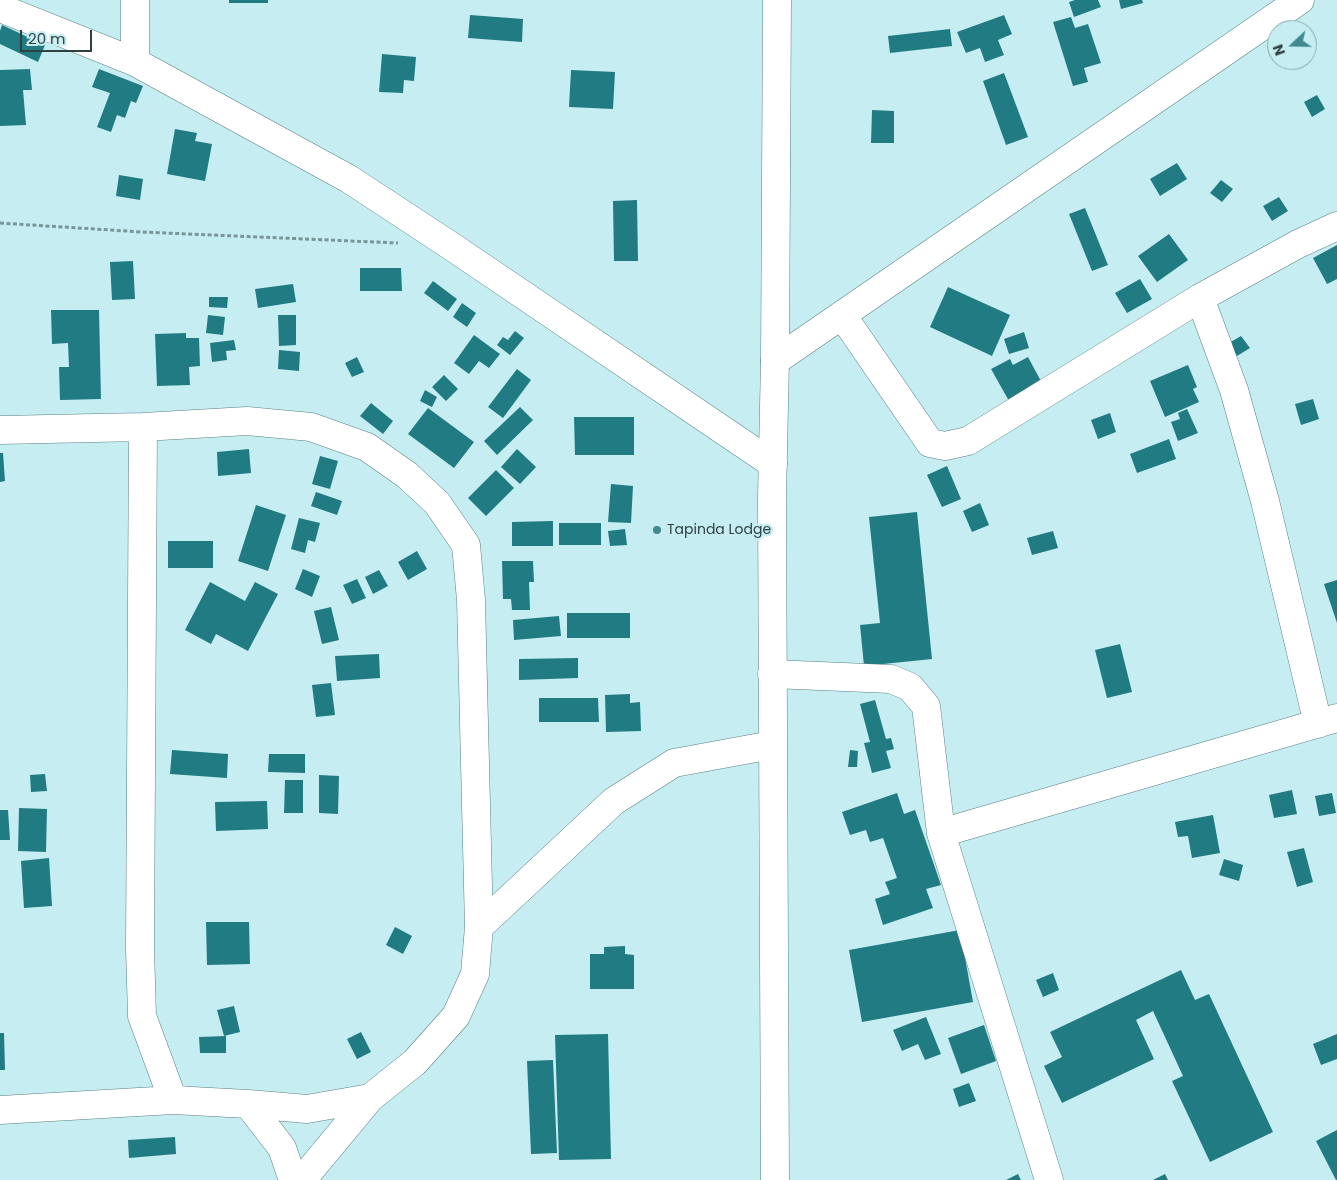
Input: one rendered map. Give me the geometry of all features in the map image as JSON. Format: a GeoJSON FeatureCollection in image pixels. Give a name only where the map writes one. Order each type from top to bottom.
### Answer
{"type":"FeatureCollection","features":[{"type":"Feature","properties":{"kind":"street"},"geometry":{"type":"LineString","coordinates":[[135,0],[135,62]]}},
{"type":"Feature","properties":{"kind":"street"},"geometry":{"type":"LineString","coordinates":[[775,1180],[772,674],[776,0]]}},
{"type":"Feature","properties":{"kind":"street"},"geometry":{"type":"LineString","coordinates":[[775,361],[1300,0]]}},
{"type":"Feature","properties":{"kind":"street"},"geometry":{"type":"LineString","coordinates":[[0,8],[135,62],[349,178],[773,464]]}},
{"type":"Feature","properties":{"kind":"street"},"geometry":{"type":"LineString","coordinates":[[842,315],[930,443],[945,446],[968,441],[1200,298],[1298,244],[1337,226]]}},
{"type":"Feature","properties":{"kind":"street"},"geometry":{"type":"LineString","coordinates":[[941,833],[1328,721],[1234,390],[1200,298]]}},
{"type":"Feature","properties":{"kind":"street"},"geometry":{"type":"LineString","coordinates":[[0,430],[142,427],[248,421],[311,427],[367,447],[407,475],[437,503],[466,544],[471,600],[479,927],[474,974],[456,1016],[415,1062],[370,1098],[302,1180]]}},
{"type":"Feature","properties":{"kind":"street"},"geometry":{"type":"LineString","coordinates":[[142,427],[140,939],[142,1016],[173,1100]]}},
{"type":"Feature","properties":{"kind":"street"},"geometry":{"type":"LineString","coordinates":[[772,674],[891,679],[910,687],[926,706],[941,833],[1049,1180]]}},
{"type":"Feature","properties":{"kind":"street"},"geometry":{"type":"LineString","coordinates":[[479,927],[614,800],[674,763],[772,746]]}},
{"type":"Feature","properties":{"kind":"street"},"geometry":{"type":"LineString","coordinates":[[0,1110],[173,1100],[307,1109],[370,1098]]}},
{"type":"Feature","properties":{"kind":"street"},"geometry":{"type":"LineString","coordinates":[[248,1104],[282,1148],[293,1180]]}},
{"type":"Feature","properties":{"kind":"path"},"geometry":{"type":"LineString","coordinates":[[0,223],[142,232],[402,244]]}},
{"type":"Feature","properties":{"kind":"building"},"geometry":{"type":"Polygon","coordinates":[[[229,0],[268,0],[268,3],[229,3],[229,0]]]}},
{"type":"Feature","properties":{"kind":"building"},"geometry":{"type":"Polygon","coordinates":[[[1075,0],[1098,0],[1101,7],[1074,17],[1069,2],[1075,0]]]}},
{"type":"Feature","properties":{"kind":"building"},"geometry":{"type":"Polygon","coordinates":[[[1119,0],[1142,0],[1143,3],[1121,9],[1119,0]]]}},
{"type":"Feature","properties":{"kind":"building"},"geometry":{"type":"Polygon","coordinates":[[[470,15],[523,19],[522,42],[468,38],[470,15]]]}},
{"type":"Feature","properties":{"kind":"building"},"geometry":{"type":"Polygon","coordinates":[[[1004,15],[1012,34],[998,40],[1004,55],[985,62],[980,48],[966,53],[957,32],[1004,15]]]}},
{"type":"Feature","properties":{"kind":"building"},"geometry":{"type":"Polygon","coordinates":[[[1071,17],[1075,28],[1088,24],[1101,63],[1084,68],[1088,82],[1073,86],[1053,22],[1071,17]]]}},
{"type":"Feature","properties":{"kind":"building"},"geometry":{"type":"Polygon","coordinates":[[[2,25],[45,45],[38,62],[0,44],[2,25]]]}},
{"type":"Feature","properties":{"kind":"building"},"geometry":{"type":"Polygon","coordinates":[[[950,29],[952,46],[890,53],[888,36],[950,29]]]}},
{"type":"Feature","properties":{"kind":"building"},"geometry":{"type":"Polygon","coordinates":[[[382,54],[416,57],[414,81],[404,80],[403,93],[379,92],[382,54]]]}},
{"type":"Feature","properties":{"kind":"building"},"geometry":{"type":"Polygon","coordinates":[[[30,69],[32,90],[23,90],[26,125],[0,126],[0,70],[30,69]]]}},
{"type":"Feature","properties":{"kind":"building"},"geometry":{"type":"Polygon","coordinates":[[[99,69],[143,86],[136,103],[131,101],[125,118],[117,115],[111,132],[97,127],[110,93],[92,87],[99,69]]]}},
{"type":"Feature","properties":{"kind":"building"},"geometry":{"type":"Polygon","coordinates":[[[571,70],[615,72],[613,109],[569,107],[571,70]]]}},
{"type":"Feature","properties":{"kind":"building"},"geometry":{"type":"Polygon","coordinates":[[[1004,73],[1028,137],[1006,145],[983,81],[1004,73]]]}},
{"type":"Feature","properties":{"kind":"building"},"geometry":{"type":"Polygon","coordinates":[[[1317,95],[1325,109],[1312,117],[1304,102],[1317,95]]]}},
{"type":"Feature","properties":{"kind":"building"},"geometry":{"type":"Polygon","coordinates":[[[872,110],[894,111],[894,143],[871,143],[872,110]]]}},
{"type":"Feature","properties":{"kind":"building"},"geometry":{"type":"Polygon","coordinates":[[[175,129],[197,133],[195,141],[212,144],[205,181],[167,174],[175,129]]]}},
{"type":"Feature","properties":{"kind":"building"},"geometry":{"type":"Polygon","coordinates":[[[1177,163],[1187,179],[1160,196],[1150,179],[1177,163]]]}},
{"type":"Feature","properties":{"kind":"building"},"geometry":{"type":"Polygon","coordinates":[[[119,175],[143,179],[140,200],[116,196],[119,175]]]}},
{"type":"Feature","properties":{"kind":"building"},"geometry":{"type":"Polygon","coordinates":[[[1221,180],[1233,189],[1222,202],[1210,193],[1221,180]]]}},
{"type":"Feature","properties":{"kind":"building"},"geometry":{"type":"Polygon","coordinates":[[[1279,197],[1288,211],[1272,221],[1263,206],[1279,197]]]}},
{"type":"Feature","properties":{"kind":"building"},"geometry":{"type":"Polygon","coordinates":[[[637,200],[638,261],[614,261],[613,201],[637,200]]]}},
{"type":"Feature","properties":{"kind":"building"},"geometry":{"type":"Polygon","coordinates":[[[1085,208],[1108,265],[1092,271],[1069,214],[1085,208]]]}},
{"type":"Feature","properties":{"kind":"building"},"geometry":{"type":"Polygon","coordinates":[[[1169,234],[1188,260],[1157,282],[1138,256],[1169,234]]]}},
{"type":"Feature","properties":{"kind":"building"},"geometry":{"type":"Polygon","coordinates":[[[1337,245],[1337,279],[1327,284],[1313,258],[1337,245]]]}},
{"type":"Feature","properties":{"kind":"building"},"geometry":{"type":"Polygon","coordinates":[[[133,261],[135,299],[112,300],[110,262],[133,261]]]}},
{"type":"Feature","properties":{"kind":"building"},"geometry":{"type":"Polygon","coordinates":[[[360,268],[401,268],[402,291],[360,291],[360,268]]]}},
{"type":"Feature","properties":{"kind":"building"},"geometry":{"type":"Polygon","coordinates":[[[1140,279],[1152,299],[1127,313],[1115,293],[1140,279]]]}},
{"type":"Feature","properties":{"kind":"building"},"geometry":{"type":"Polygon","coordinates":[[[433,281],[457,299],[448,311],[424,293],[433,281]]]}},
{"type":"Feature","properties":{"kind":"building"},"geometry":{"type":"Polygon","coordinates":[[[293,284],[296,302],[258,308],[255,289],[293,284]]]}},
{"type":"Feature","properties":{"kind":"building"},"geometry":{"type":"Polygon","coordinates":[[[948,287],[1010,315],[992,356],[930,327],[948,287]]]}},
{"type":"Feature","properties":{"kind":"building"},"geometry":{"type":"Polygon","coordinates":[[[209,297],[228,297],[227,308],[209,307],[209,297]]]}},
{"type":"Feature","properties":{"kind":"building"},"geometry":{"type":"Polygon","coordinates":[[[462,303],[476,313],[467,327],[453,317],[462,303]]]}},
{"type":"Feature","properties":{"kind":"building"},"geometry":{"type":"Polygon","coordinates":[[[51,310],[99,310],[101,399],[60,400],[59,367],[69,367],[68,343],[52,344],[51,310]]]}},
{"type":"Feature","properties":{"kind":"building"},"geometry":{"type":"Polygon","coordinates":[[[208,315],[225,317],[223,335],[206,333],[208,315]]]}},
{"type":"Feature","properties":{"kind":"building"},"geometry":{"type":"Polygon","coordinates":[[[278,315],[296,315],[296,345],[279,346],[278,315]]]}},
{"type":"Feature","properties":{"kind":"building"},"geometry":{"type":"Polygon","coordinates":[[[515,331],[524,338],[510,355],[497,345],[503,337],[508,340],[515,331]]]}},
{"type":"Feature","properties":{"kind":"building"},"geometry":{"type":"Polygon","coordinates":[[[1024,332],[1029,348],[1009,354],[1004,339],[1024,332]]]}},
{"type":"Feature","properties":{"kind":"building"},"geometry":{"type":"Polygon","coordinates":[[[186,333],[186,338],[199,338],[200,366],[189,367],[190,385],[157,386],[155,334],[186,333]]]}},
{"type":"Feature","properties":{"kind":"building"},"geometry":{"type":"Polygon","coordinates":[[[474,335],[500,354],[489,368],[479,361],[469,374],[454,363],[474,335]]]}},
{"type":"Feature","properties":{"kind":"building"},"geometry":{"type":"Polygon","coordinates":[[[1241,336],[1250,348],[1237,356],[1229,343],[1241,336]]]}},
{"type":"Feature","properties":{"kind":"building"},"geometry":{"type":"Polygon","coordinates":[[[234,340],[236,350],[226,351],[227,360],[212,362],[210,343],[234,340]]]}},
{"type":"Feature","properties":{"kind":"building"},"geometry":{"type":"Polygon","coordinates":[[[279,350],[300,352],[299,371],[278,369],[279,350]]]}},
{"type":"Feature","properties":{"kind":"building"},"geometry":{"type":"Polygon","coordinates":[[[357,357],[364,372],[352,377],[345,363],[357,357]]]}},
{"type":"Feature","properties":{"kind":"building"},"geometry":{"type":"Polygon","coordinates":[[[1028,357],[1042,383],[1009,401],[991,369],[1010,359],[1013,365],[1028,357]]]}},
{"type":"Feature","properties":{"kind":"building"},"geometry":{"type":"Polygon","coordinates":[[[1188,365],[1197,387],[1193,389],[1199,402],[1165,417],[1150,381],[1188,365]]]}},
{"type":"Feature","properties":{"kind":"building"},"geometry":{"type":"Polygon","coordinates":[[[517,369],[531,380],[503,418],[488,407],[517,369]]]}},
{"type":"Feature","properties":{"kind":"building"},"geometry":{"type":"Polygon","coordinates":[[[444,375],[458,389],[446,401],[432,387],[444,375]]]}},
{"type":"Feature","properties":{"kind":"building"},"geometry":{"type":"Polygon","coordinates":[[[425,390],[437,397],[432,407],[420,401],[425,390]]]}},
{"type":"Feature","properties":{"kind":"building"},"geometry":{"type":"Polygon","coordinates":[[[1313,399],[1319,419],[1301,425],[1295,404],[1313,399]]]}},
{"type":"Feature","properties":{"kind":"building"},"geometry":{"type":"Polygon","coordinates":[[[371,403],[393,421],[383,434],[360,416],[371,403]]]}},
{"type":"Feature","properties":{"kind":"building"},"geometry":{"type":"Polygon","coordinates":[[[520,407],[533,420],[497,455],[484,441],[520,407]]]}},
{"type":"Feature","properties":{"kind":"building"},"geometry":{"type":"Polygon","coordinates":[[[428,408],[474,442],[454,468],[408,434],[428,408]]]}},
{"type":"Feature","properties":{"kind":"building"},"geometry":{"type":"Polygon","coordinates":[[[1187,409],[1198,433],[1178,441],[1171,422],[1180,419],[1178,413],[1187,409]]]}},
{"type":"Feature","properties":{"kind":"building"},"geometry":{"type":"Polygon","coordinates":[[[1110,413],[1116,432],[1098,439],[1091,420],[1110,413]]]}},
{"type":"Feature","properties":{"kind":"building"},"geometry":{"type":"Polygon","coordinates":[[[574,417],[634,417],[634,455],[575,455],[574,417]]]}},
{"type":"Feature","properties":{"kind":"building"},"geometry":{"type":"Polygon","coordinates":[[[1169,439],[1176,459],[1137,473],[1130,454],[1169,439]]]}},
{"type":"Feature","properties":{"kind":"building"},"geometry":{"type":"Polygon","coordinates":[[[249,449],[251,473],[218,476],[217,452],[249,449]]]}},
{"type":"Feature","properties":{"kind":"building"},"geometry":{"type":"Polygon","coordinates":[[[517,449],[536,467],[520,484],[501,467],[517,449]]]}},
{"type":"Feature","properties":{"kind":"building"},"geometry":{"type":"Polygon","coordinates":[[[0,453],[3,453],[5,481],[0,482],[0,453]]]}},
{"type":"Feature","properties":{"kind":"building"},"geometry":{"type":"Polygon","coordinates":[[[320,456],[338,461],[330,489],[312,484],[320,456]]]}},
{"type":"Feature","properties":{"kind":"building"},"geometry":{"type":"Polygon","coordinates":[[[947,466],[961,499],[942,507],[927,475],[947,466]]]}},
{"type":"Feature","properties":{"kind":"building"},"geometry":{"type":"Polygon","coordinates":[[[496,470],[514,488],[486,516],[468,498],[496,470]]]}},
{"type":"Feature","properties":{"kind":"building"},"geometry":{"type":"Polygon","coordinates":[[[611,484],[633,486],[631,523],[608,522],[611,484]]]}},
{"type":"Feature","properties":{"kind":"building"},"geometry":{"type":"Polygon","coordinates":[[[316,492],[342,501],[337,515],[311,506],[316,492]]]}},
{"type":"Feature","properties":{"kind":"building"},"geometry":{"type":"Polygon","coordinates":[[[980,503],[989,525],[972,532],[963,511],[980,503]]]}},
{"type":"Feature","properties":{"kind":"building"},"geometry":{"type":"Polygon","coordinates":[[[256,505],[286,515],[268,571],[238,561],[256,505]]]}},
{"type":"Feature","properties":{"kind":"building"},"geometry":{"type":"Polygon","coordinates":[[[917,512],[932,659],[864,666],[860,625],[880,623],[869,517],[917,512]]]}},
{"type":"Feature","properties":{"kind":"building"},"geometry":{"type":"Polygon","coordinates":[[[299,518],[320,523],[315,542],[308,540],[305,553],[291,549],[299,518]]]}},
{"type":"Feature","properties":{"kind":"building"},"geometry":{"type":"Polygon","coordinates":[[[553,521],[553,546],[512,546],[512,522],[553,521]]]}},
{"type":"Feature","properties":{"kind":"building"},"geometry":{"type":"Polygon","coordinates":[[[559,523],[601,523],[601,545],[559,545],[559,523]]]}},
{"type":"Feature","properties":{"kind":"building"},"geometry":{"type":"Polygon","coordinates":[[[625,529],[627,545],[610,546],[608,531],[625,529]]]}},
{"type":"Feature","properties":{"kind":"building"},"geometry":{"type":"Polygon","coordinates":[[[1053,531],[1058,548],[1032,555],[1027,538],[1053,531]]]}},
{"type":"Feature","properties":{"kind":"building"},"geometry":{"type":"Polygon","coordinates":[[[168,541],[213,541],[213,568],[168,568],[168,541]]]}},
{"type":"Feature","properties":{"kind":"building"},"geometry":{"type":"Polygon","coordinates":[[[417,551],[427,569],[408,580],[398,562],[417,551]]]}},
{"type":"Feature","properties":{"kind":"building"},"geometry":{"type":"Polygon","coordinates":[[[502,561],[533,561],[534,582],[529,582],[530,610],[512,610],[511,599],[503,599],[502,561]]]}},
{"type":"Feature","properties":{"kind":"building"},"geometry":{"type":"Polygon","coordinates":[[[303,569],[320,576],[312,597],[295,589],[303,569]]]}},
{"type":"Feature","properties":{"kind":"building"},"geometry":{"type":"Polygon","coordinates":[[[379,570],[388,586],[373,594],[365,577],[379,570]]]}},
{"type":"Feature","properties":{"kind":"building"},"geometry":{"type":"Polygon","coordinates":[[[357,579],[366,598],[352,604],[343,585],[357,579]]]}},
{"type":"Feature","properties":{"kind":"building"},"geometry":{"type":"Polygon","coordinates":[[[1337,580],[1337,623],[1324,584],[1337,580]]]}},
{"type":"Feature","properties":{"kind":"building"},"geometry":{"type":"Polygon","coordinates":[[[210,582],[245,601],[255,582],[278,594],[248,651],[216,634],[211,644],[185,630],[210,582]]]}},
{"type":"Feature","properties":{"kind":"building"},"geometry":{"type":"Polygon","coordinates":[[[331,607],[339,640],[322,644],[314,611],[331,607]]]}},
{"type":"Feature","properties":{"kind":"building"},"geometry":{"type":"Polygon","coordinates":[[[567,613],[630,613],[630,638],[567,638],[567,613]]]}},
{"type":"Feature","properties":{"kind":"building"},"geometry":{"type":"Polygon","coordinates":[[[559,616],[561,636],[514,640],[513,620],[559,616]]]}},
{"type":"Feature","properties":{"kind":"building"},"geometry":{"type":"Polygon","coordinates":[[[1120,644],[1132,692],[1107,698],[1095,650],[1120,644]]]}},
{"type":"Feature","properties":{"kind":"building"},"geometry":{"type":"Polygon","coordinates":[[[379,654],[380,678],[337,681],[335,656],[379,654]]]}},
{"type":"Feature","properties":{"kind":"building"},"geometry":{"type":"Polygon","coordinates":[[[578,658],[578,678],[519,680],[519,659],[578,658]]]}},
{"type":"Feature","properties":{"kind":"building"},"geometry":{"type":"Polygon","coordinates":[[[331,683],[335,715],[316,717],[312,685],[331,683]]]}},
{"type":"Feature","properties":{"kind":"building"},"geometry":{"type":"Polygon","coordinates":[[[630,694],[630,703],[640,702],[641,731],[606,732],[605,695],[630,694]]]}},
{"type":"Feature","properties":{"kind":"building"},"geometry":{"type":"Polygon","coordinates":[[[539,698],[598,698],[599,722],[539,722],[539,698]]]}},
{"type":"Feature","properties":{"kind":"building"},"geometry":{"type":"Polygon","coordinates":[[[875,700],[886,739],[891,738],[894,749],[886,751],[891,768],[872,773],[864,743],[870,742],[860,704],[875,700]]]}},
{"type":"Feature","properties":{"kind":"building"},"geometry":{"type":"Polygon","coordinates":[[[172,750],[228,754],[227,778],[170,774],[172,750]]]}},
{"type":"Feature","properties":{"kind":"building"},"geometry":{"type":"Polygon","coordinates":[[[850,750],[858,751],[857,767],[848,767],[850,750]]]}},
{"type":"Feature","properties":{"kind":"building"},"geometry":{"type":"Polygon","coordinates":[[[269,754],[305,754],[305,773],[268,772],[269,754]]]}},
{"type":"Feature","properties":{"kind":"building"},"geometry":{"type":"Polygon","coordinates":[[[45,774],[47,791],[31,792],[30,775],[45,774]]]}},
{"type":"Feature","properties":{"kind":"building"},"geometry":{"type":"Polygon","coordinates":[[[319,775],[339,776],[338,814],[319,813],[319,775]]]}},
{"type":"Feature","properties":{"kind":"building"},"geometry":{"type":"Polygon","coordinates":[[[285,780],[303,780],[303,813],[284,813],[285,780]]]}},
{"type":"Feature","properties":{"kind":"building"},"geometry":{"type":"Polygon","coordinates":[[[1292,790],[1297,814],[1274,818],[1269,795],[1292,790]]]}},
{"type":"Feature","properties":{"kind":"building"},"geometry":{"type":"Polygon","coordinates":[[[897,793],[904,814],[915,810],[941,885],[926,889],[933,908],[883,925],[875,899],[890,894],[885,882],[897,878],[883,838],[870,842],[866,830],[850,835],[842,812],[897,793]]]}},
{"type":"Feature","properties":{"kind":"building"},"geometry":{"type":"Polygon","coordinates":[[[1332,793],[1336,813],[1319,816],[1315,796],[1332,793]]]}},
{"type":"Feature","properties":{"kind":"building"},"geometry":{"type":"Polygon","coordinates":[[[267,801],[268,829],[216,831],[215,802],[267,801]]]}},
{"type":"Feature","properties":{"kind":"building"},"geometry":{"type":"Polygon","coordinates":[[[19,808],[47,809],[46,852],[18,851],[19,808]]]}},
{"type":"Feature","properties":{"kind":"building"},"geometry":{"type":"Polygon","coordinates":[[[0,810],[8,810],[10,840],[0,840],[0,810]]]}},
{"type":"Feature","properties":{"kind":"building"},"geometry":{"type":"Polygon","coordinates":[[[1213,815],[1220,853],[1192,858],[1188,836],[1178,837],[1175,822],[1213,815]]]}},
{"type":"Feature","properties":{"kind":"building"},"geometry":{"type":"Polygon","coordinates":[[[1304,848],[1313,882],[1297,887],[1287,852],[1304,848]]]}},
{"type":"Feature","properties":{"kind":"building"},"geometry":{"type":"Polygon","coordinates":[[[49,858],[52,906],[24,908],[21,861],[49,858]]]}},
{"type":"Feature","properties":{"kind":"building"},"geometry":{"type":"Polygon","coordinates":[[[1224,859],[1243,865],[1239,881],[1219,875],[1224,859]]]}},
{"type":"Feature","properties":{"kind":"building"},"geometry":{"type":"Polygon","coordinates":[[[206,922],[249,922],[250,964],[207,965],[206,922]]]}},
{"type":"Feature","properties":{"kind":"building"},"geometry":{"type":"Polygon","coordinates":[[[395,927],[412,936],[403,954],[386,945],[395,927]]]}},
{"type":"Feature","properties":{"kind":"building"},"geometry":{"type":"Polygon","coordinates":[[[960,930],[973,1002],[862,1022],[849,950],[960,930]]]}},
{"type":"Feature","properties":{"kind":"building"},"geometry":{"type":"Polygon","coordinates":[[[625,946],[625,954],[634,955],[634,989],[590,989],[590,954],[604,954],[604,947],[625,946]]]}},
{"type":"Feature","properties":{"kind":"building"},"geometry":{"type":"Polygon","coordinates":[[[1181,970],[1195,1000],[1209,994],[1273,1132],[1210,1162],[1172,1081],[1183,1076],[1153,1011],[1136,1020],[1154,1059],[1062,1103],[1044,1066],[1062,1057],[1050,1032],[1181,970]]]}},
{"type":"Feature","properties":{"kind":"building"},"geometry":{"type":"Polygon","coordinates":[[[1053,973],[1059,990],[1043,997],[1036,980],[1053,973]]]}},
{"type":"Feature","properties":{"kind":"building"},"geometry":{"type":"Polygon","coordinates":[[[234,1006],[240,1032],[224,1036],[217,1010],[234,1006]]]}},
{"type":"Feature","properties":{"kind":"building"},"geometry":{"type":"Polygon","coordinates":[[[926,1017],[941,1054],[925,1060],[918,1044],[902,1051],[893,1030],[926,1017]]]}},
{"type":"Feature","properties":{"kind":"building"},"geometry":{"type":"Polygon","coordinates":[[[984,1025],[996,1061],[961,1074],[948,1038],[984,1025]]]}},
{"type":"Feature","properties":{"kind":"building"},"geometry":{"type":"Polygon","coordinates":[[[361,1032],[371,1052],[357,1059],[347,1039],[361,1032]]]}},
{"type":"Feature","properties":{"kind":"building"},"geometry":{"type":"Polygon","coordinates":[[[0,1033],[4,1033],[5,1070],[0,1070],[0,1033]]]}},
{"type":"Feature","properties":{"kind":"building"},"geometry":{"type":"Polygon","coordinates":[[[608,1034],[611,1159],[559,1160],[555,1035],[608,1034]]]}},
{"type":"Feature","properties":{"kind":"building"},"geometry":{"type":"Polygon","coordinates":[[[1337,1034],[1337,1059],[1321,1065],[1313,1044],[1337,1034]]]}},
{"type":"Feature","properties":{"kind":"building"},"geometry":{"type":"Polygon","coordinates":[[[226,1036],[226,1053],[200,1053],[199,1037],[226,1036]]]}},
{"type":"Feature","properties":{"kind":"building"},"geometry":{"type":"Polygon","coordinates":[[[553,1060],[557,1153],[531,1154],[527,1061],[553,1060]]]}},
{"type":"Feature","properties":{"kind":"building"},"geometry":{"type":"Polygon","coordinates":[[[969,1083],[976,1101],[959,1107],[953,1089],[969,1083]]]}},
{"type":"Feature","properties":{"kind":"building"},"geometry":{"type":"Polygon","coordinates":[[[1337,1130],[1337,1180],[1336,1180],[1316,1141],[1337,1130]]]}},
{"type":"Feature","properties":{"kind":"building"},"geometry":{"type":"Polygon","coordinates":[[[175,1137],[176,1154],[129,1158],[128,1140],[175,1137]]]}},
{"type":"Feature","properties":{"kind":"building"},"geometry":{"type":"Polygon","coordinates":[[[1018,1174],[1021,1180],[1006,1180],[1018,1174]]]}},
{"type":"Feature","properties":{"kind":"building"},"geometry":{"type":"Polygon","coordinates":[[[1165,1174],[1168,1180],[1153,1180],[1165,1174]]]}},
{"type":"Feature","properties":{"kind":"place","name":"Tapinda Lodge"},"geometry":{"type":"Point","coordinates":[657,530]}}]}
